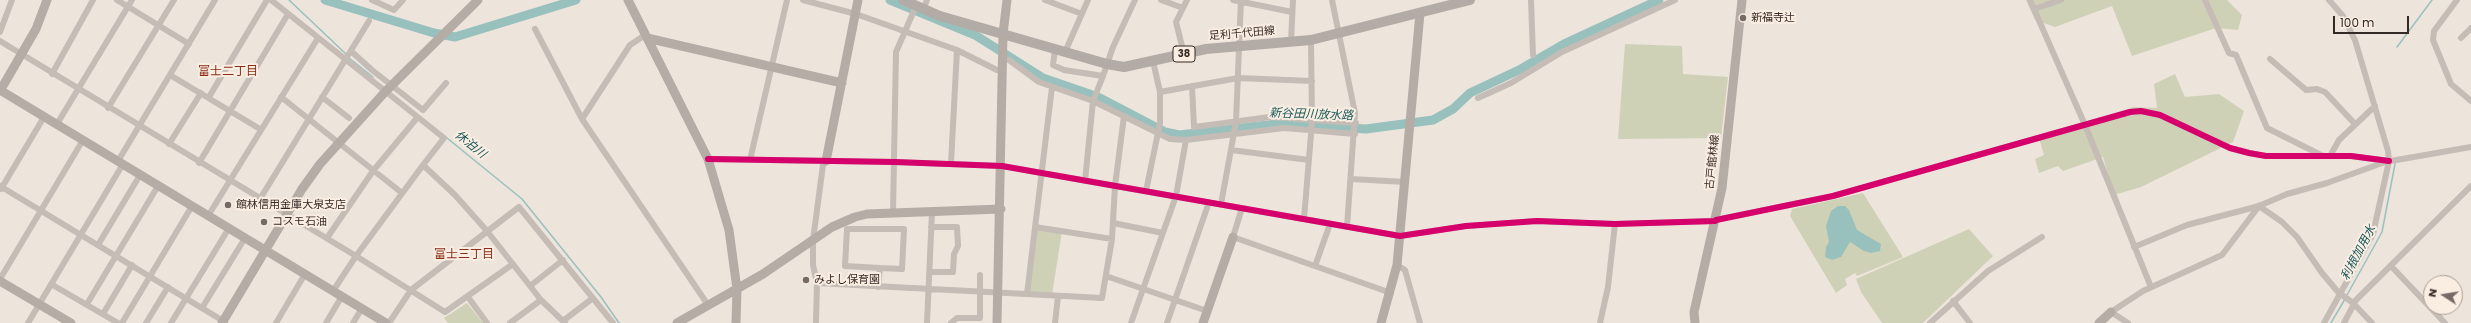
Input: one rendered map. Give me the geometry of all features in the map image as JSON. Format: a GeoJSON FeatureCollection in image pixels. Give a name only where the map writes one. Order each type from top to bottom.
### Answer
{"type":"FeatureCollection","features":[{"type":"Feature","properties":{"kind":"main road","name":"足利千代田線"},"geometry":{"type":"LineString","coordinates":[[903,0],[918,8],[1003,34],[1107,64],[1124,67],[1184,54],[1238,46],[1311,40],[1470,0]]}},
{"type":"Feature","properties":{"kind":"street"},"geometry":{"type":"LineString","coordinates":[[0,32],[12,0]]}},
{"type":"Feature","properties":{"kind":"street"},"geometry":{"type":"LineString","coordinates":[[46,0],[36,29],[22,56],[0,90],[384,322],[411,290],[519,207],[612,323]]}},
{"type":"Feature","properties":{"kind":"street"},"geometry":{"type":"LineString","coordinates":[[52,74],[93,0]]}},
{"type":"Feature","properties":{"kind":"street"},"geometry":{"type":"LineString","coordinates":[[117,0],[189,44]]}},
{"type":"Feature","properties":{"kind":"street"},"geometry":{"type":"LineString","coordinates":[[57,124],[132,0]]}},
{"type":"Feature","properties":{"kind":"street"},"geometry":{"type":"LineString","coordinates":[[108,108],[174,0]]}},
{"type":"Feature","properties":{"kind":"street"},"geometry":{"type":"LineString","coordinates":[[28,323],[81,235],[139,127],[215,0]]}},
{"type":"Feature","properties":{"kind":"street"},"geometry":{"type":"LineString","coordinates":[[209,97],[267,0]]}},
{"type":"Feature","properties":{"kind":"street"},"geometry":{"type":"LineString","coordinates":[[271,0],[346,60],[388,90],[423,110],[446,82]]}},
{"type":"Feature","properties":{"kind":"street"},"geometry":{"type":"LineString","coordinates":[[372,0],[394,10],[403,0]]}},
{"type":"Feature","properties":{"kind":"street"},"geometry":{"type":"LineString","coordinates":[[44,117],[1,188],[132,265],[224,322],[286,215],[320,164],[388,90],[439,41],[478,0]]}},
{"type":"Feature","properties":{"kind":"street"},"geometry":{"type":"LineString","coordinates":[[628,0],[708,159],[728,223],[737,290],[736,323]]}},
{"type":"Feature","properties":{"kind":"street"},"geometry":{"type":"LineString","coordinates":[[750,160],[787,0]]}},
{"type":"Feature","properties":{"kind":"street"},"geometry":{"type":"LineString","coordinates":[[803,0],[856,14],[905,31],[957,50],[997,70],[1003,70]]}},
{"type":"Feature","properties":{"kind":"street"},"geometry":{"type":"LineString","coordinates":[[816,323],[817,283],[813,265],[813,240],[823,165],[826,161],[858,0]]}},
{"type":"Feature","properties":{"kind":"street"},"geometry":{"type":"LineString","coordinates":[[893,213],[896,52],[910,17],[927,0]]}},
{"type":"Feature","properties":{"kind":"street"},"geometry":{"type":"LineString","coordinates":[[996,323],[1002,166],[1003,34],[1006,0]]}},
{"type":"Feature","properties":{"kind":"street"},"geometry":{"type":"LineString","coordinates":[[1045,0],[1082,14]]}},
{"type":"Feature","properties":{"kind":"street"},"geometry":{"type":"LineString","coordinates":[[1065,52],[1088,0]]}},
{"type":"Feature","properties":{"kind":"street"},"geometry":{"type":"LineString","coordinates":[[1085,181],[1094,100],[1107,64],[1135,0]]}},
{"type":"Feature","properties":{"kind":"street"},"geometry":{"type":"LineString","coordinates":[[1161,0],[1183,8]]}},
{"type":"Feature","properties":{"kind":"street"},"geometry":{"type":"LineString","coordinates":[[1184,54],[1176,22],[1187,0]]}},
{"type":"Feature","properties":{"kind":"street"},"geometry":{"type":"LineString","coordinates":[[1233,0],[1292,12]]}},
{"type":"Feature","properties":{"kind":"street"},"geometry":{"type":"LineString","coordinates":[[1291,42],[1293,0]]}},
{"type":"Feature","properties":{"kind":"street"},"geometry":{"type":"LineString","coordinates":[[1332,0],[1355,109],[1356,124],[1347,227]]}},
{"type":"Feature","properties":{"kind":"street"},"geometry":{"type":"LineString","coordinates":[[1531,0],[1533,55]]}},
{"type":"Feature","properties":{"kind":"street"},"geometry":{"type":"LineString","coordinates":[[1478,98],[1511,83],[1562,52],[1676,0]]}},
{"type":"Feature","properties":{"kind":"street","name":"古戸館林線"},"geometry":{"type":"LineString","coordinates":[[1695,323],[1694,312],[1716,220],[1724,173],[1742,0]]}},
{"type":"Feature","properties":{"kind":"street"},"geometry":{"type":"LineString","coordinates":[[2030,0],[2085,125],[2151,287]]}},
{"type":"Feature","properties":{"kind":"street"},"geometry":{"type":"LineString","coordinates":[[2034,9],[2061,0]]}},
{"type":"Feature","properties":{"kind":"street"},"geometry":{"type":"LineString","coordinates":[[2206,0],[2229,53],[2236,55],[2267,128],[2323,156]]}},
{"type":"Feature","properties":{"kind":"street"},"geometry":{"type":"LineString","coordinates":[[2324,323],[2344,297],[2372,234],[2389,161],[2375,106],[2355,40],[2343,16],[2328,0]]}},
{"type":"Feature","properties":{"kind":"street"},"geometry":{"type":"LineString","coordinates":[[2457,0],[2434,31],[2433,40],[2451,84],[2471,101]]}},
{"type":"Feature","properties":{"kind":"street"},"geometry":{"type":"LineString","coordinates":[[1221,204],[1236,122],[1240,1]]}},
{"type":"Feature","properties":{"kind":"street"},"geometry":{"type":"LineString","coordinates":[[1381,323],[1391,293],[1397,265],[1420,13]]}},
{"type":"Feature","properties":{"kind":"street"},"geometry":{"type":"LineString","coordinates":[[199,163],[288,14]]}},
{"type":"Feature","properties":{"kind":"street"},"geometry":{"type":"LineString","coordinates":[[260,199],[308,119],[352,52],[369,22]]}},
{"type":"Feature","properties":{"kind":"street"},"geometry":{"type":"LineString","coordinates":[[2461,38],[2471,28]]}},
{"type":"Feature","properties":{"kind":"street"},"geometry":{"type":"LineString","coordinates":[[535,29],[582,119],[708,305]]}},
{"type":"Feature","properties":{"kind":"street"},"geometry":{"type":"LineString","coordinates":[[582,119],[630,44],[646,37],[772,68],[842,83]]}},
{"type":"Feature","properties":{"kind":"street"},"geometry":{"type":"LineString","coordinates":[[208,216],[260,129],[318,38]]}},
{"type":"Feature","properties":{"kind":"street"},"geometry":{"type":"LineString","coordinates":[[1304,219],[1312,120],[1311,40]]}},
{"type":"Feature","properties":{"kind":"street"},"geometry":{"type":"LineString","coordinates":[[0,42],[229,181],[327,238],[445,312],[513,264]]}},
{"type":"Feature","properties":{"kind":"street"},"geometry":{"type":"LineString","coordinates":[[1055,49],[1053,65],[1064,70],[1103,76]]}},
{"type":"Feature","properties":{"kind":"street"},"geometry":{"type":"LineString","coordinates":[[951,163],[957,50]]}},
{"type":"Feature","properties":{"kind":"street"},"geometry":{"type":"LineString","coordinates":[[333,291],[356,256],[444,138],[416,118],[352,52]]}},
{"type":"Feature","properties":{"kind":"street"},"geometry":{"type":"LineString","coordinates":[[1003,57],[1038,82],[1094,100],[1170,139],[1186,140],[1275,129],[1311,129],[1355,133]]}},
{"type":"Feature","properties":{"kind":"street"},"geometry":{"type":"LineString","coordinates":[[2270,59],[2306,90],[2317,89],[2325,92],[2355,124]]}},
{"type":"Feature","properties":{"kind":"street"},"geometry":{"type":"LineString","coordinates":[[1146,191],[1160,123],[1160,92],[1153,61]]}},
{"type":"Feature","properties":{"kind":"street"},"geometry":{"type":"LineString","coordinates":[[170,75],[209,97],[260,129]]}},
{"type":"Feature","properties":{"kind":"street"},"geometry":{"type":"LineString","coordinates":[[1160,92],[1238,78],[1312,81]]}},
{"type":"Feature","properties":{"kind":"street"},"geometry":{"type":"LineString","coordinates":[[1192,86],[1194,127],[1270,117],[1356,124]]}},
{"type":"Feature","properties":{"kind":"street"},"geometry":{"type":"LineString","coordinates":[[1027,294],[1052,87]]}},
{"type":"Feature","properties":{"kind":"street"},"geometry":{"type":"LineString","coordinates":[[168,144],[201,93]]}},
{"type":"Feature","properties":{"kind":"street"},"geometry":{"type":"LineString","coordinates":[[281,97],[402,193]]}},
{"type":"Feature","properties":{"kind":"street"},"geometry":{"type":"LineString","coordinates":[[322,97],[349,118]]}},
{"type":"Feature","properties":{"kind":"street"},"geometry":{"type":"LineString","coordinates":[[2330,156],[2339,140],[2375,106]]}},
{"type":"Feature","properties":{"kind":"street"},"geometry":{"type":"LineString","coordinates":[[708,159],[951,163],[1002,166],[1400,236],[1466,226],[1530,221],[1615,224],[1716,220],[1833,196],[1994,148],[2130,112],[2141,111],[2160,115],[2230,148],[2249,154],[2330,156],[2369,158],[2389,161]]}},
{"type":"Feature","properties":{"kind":"street"},"geometry":{"type":"LineString","coordinates":[[817,283],[878,287],[929,287],[1102,298],[1112,239],[1115,186],[1124,116]]}},
{"type":"Feature","properties":{"kind":"street"},"geometry":{"type":"LineString","coordinates":[[327,238],[374,171],[416,118]]}},
{"type":"Feature","properties":{"kind":"street"},"geometry":{"type":"LineString","coordinates":[[71,323],[0,280],[83,140]]}},
{"type":"Feature","properties":{"kind":"street"},"geometry":{"type":"LineString","coordinates":[[1131,323],[1176,196],[1186,140]]}},
{"type":"Feature","properties":{"kind":"street"},"geometry":{"type":"LineString","coordinates":[[2134,247],[2187,225],[2259,206],[2292,192],[2327,183],[2389,161],[2471,147]]}},
{"type":"Feature","properties":{"kind":"street"},"geometry":{"type":"LineString","coordinates":[[1231,150],[1309,160]]}},
{"type":"Feature","properties":{"kind":"street"},"geometry":{"type":"LineString","coordinates":[[423,165],[455,195],[487,231],[541,300],[564,322],[593,298]]}},
{"type":"Feature","properties":{"kind":"street"},"geometry":{"type":"LineString","coordinates":[[98,245],[140,175]]}},
{"type":"Feature","properties":{"kind":"street"},"geometry":{"type":"LineString","coordinates":[[1351,179],[1405,182]]}},
{"type":"Feature","properties":{"kind":"street"},"geometry":{"type":"LineString","coordinates":[[87,304],[158,186]]}},
{"type":"Feature","properties":{"kind":"street"},"geometry":{"type":"LineString","coordinates":[[2344,323],[2353,303],[2471,186]]}},
{"type":"Feature","properties":{"kind":"street"},"geometry":{"type":"LineString","coordinates":[[1166,323],[1209,202]]}},
{"type":"Feature","properties":{"kind":"street"},"geometry":{"type":"LineString","coordinates":[[122,323],[192,206]]}},
{"type":"Feature","properties":{"kind":"street"},"geometry":{"type":"LineString","coordinates":[[2098,323],[2111,312],[2151,287],[2222,255],[2259,206]]}},
{"type":"Feature","properties":{"kind":"street"},"geometry":{"type":"LineString","coordinates":[[2259,206],[2282,222],[2297,237],[2322,273],[2344,297],[2353,303],[2372,323]]}},
{"type":"Feature","properties":{"kind":"street"},"geometry":{"type":"LineString","coordinates":[[1203,323],[1242,208]]}},
{"type":"Feature","properties":{"kind":"street"},"geometry":{"type":"LineString","coordinates":[[677,323],[737,290],[842,221],[855,217],[893,213],[1000,209]]}},
{"type":"Feature","properties":{"kind":"street"},"geometry":{"type":"LineString","coordinates":[[927,323],[932,212]]}},
{"type":"Feature","properties":{"kind":"street"},"geometry":{"type":"LineString","coordinates":[[1113,223],[1163,233]]}},
{"type":"Feature","properties":{"kind":"street"},"geometry":{"type":"LineString","coordinates":[[1315,266],[1330,224]]}},
{"type":"Feature","properties":{"kind":"street"},"geometry":{"type":"LineString","coordinates":[[1600,323],[1608,287],[1615,224]]}},
{"type":"Feature","properties":{"kind":"street"},"geometry":{"type":"LineString","coordinates":[[930,272],[953,272],[954,254],[958,246],[957,227],[932,227]]}},
{"type":"Feature","properties":{"kind":"street"},"geometry":{"type":"LineString","coordinates":[[1035,227],[1112,239]]}},
{"type":"Feature","properties":{"kind":"street"},"geometry":{"type":"LineString","coordinates":[[171,323],[228,228]]}},
{"type":"Feature","properties":{"kind":"street"},"geometry":{"type":"LineString","coordinates":[[848,229],[904,229],[902,269],[880,268],[845,266],[848,229]]}},
{"type":"Feature","properties":{"kind":"street"},"geometry":{"type":"LineString","coordinates":[[1233,237],[1391,293]]}},
{"type":"Feature","properties":{"kind":"street"},"geometry":{"type":"LineString","coordinates":[[1930,323],[1988,271],[2042,237]]}},
{"type":"Feature","properties":{"kind":"street"},"geometry":{"type":"LineString","coordinates":[[202,308],[245,238]]}},
{"type":"Feature","properties":{"kind":"street"},"geometry":{"type":"LineString","coordinates":[[530,286],[563,260]]}},
{"type":"Feature","properties":{"kind":"street"},"geometry":{"type":"LineString","coordinates":[[103,314],[132,265]]}},
{"type":"Feature","properties":{"kind":"street"},"geometry":{"type":"LineString","coordinates":[[1397,265],[1405,270],[1420,323]]}},
{"type":"Feature","properties":{"kind":"street"},"geometry":{"type":"LineString","coordinates":[[2392,266],[2445,323]]}},
{"type":"Feature","properties":{"kind":"street"},"geometry":{"type":"LineString","coordinates":[[878,287],[880,268]]}},
{"type":"Feature","properties":{"kind":"street"},"geometry":{"type":"LineString","coordinates":[[276,323],[305,274]]}},
{"type":"Feature","properties":{"kind":"street"},"geometry":{"type":"LineString","coordinates":[[951,323],[957,318],[980,318],[980,275]]}},
{"type":"Feature","properties":{"kind":"street"},"geometry":{"type":"LineString","coordinates":[[1106,276],[1207,311]]}},
{"type":"Feature","properties":{"kind":"street"},"geometry":{"type":"LineString","coordinates":[[51,284],[118,323]]}},
{"type":"Feature","properties":{"kind":"street"},"geometry":{"type":"LineString","coordinates":[[146,323],[168,287]]}},
{"type":"Feature","properties":{"kind":"street"},"geometry":{"type":"LineString","coordinates":[[326,323],[342,296]]}},
{"type":"Feature","properties":{"kind":"street"},"geometry":{"type":"LineString","coordinates":[[1055,323],[1058,296]]}},
{"type":"Feature","properties":{"kind":"street"},"geometry":{"type":"LineString","coordinates":[[468,297],[487,323]]}},
{"type":"Feature","properties":{"kind":"street"},"geometry":{"type":"LineString","coordinates":[[510,323],[541,300]]}},
{"type":"Feature","properties":{"kind":"street"},"geometry":{"type":"LineString","coordinates":[[1953,301],[1970,323]]}},
{"type":"Feature","properties":{"kind":"street"},"geometry":{"type":"LineString","coordinates":[[353,323],[362,308]]}},
{"type":"Feature","properties":{"kind":"street"},"geometry":{"type":"LineString","coordinates":[[1689,323],[1694,312]]}},
{"type":"Feature","properties":{"kind":"street"},"geometry":{"type":"LineString","coordinates":[[2111,312],[2128,323]]}},
{"type":"Feature","properties":{"kind":"green space"},"geometry":{"type":"Polygon","coordinates":[[[2026,0],[2227,0],[2242,15],[2238,30],[2216,28],[2132,56],[2112,6],[2055,27],[2035,20],[2026,0]]]}},
{"type":"Feature","properties":{"kind":"green space"},"geometry":{"type":"Polygon","coordinates":[[[1625,44],[1682,46],[1683,74],[1728,77],[1721,138],[1618,139],[1625,44]]]}},
{"type":"Feature","properties":{"kind":"green space"},"geometry":{"type":"Polygon","coordinates":[[[2175,74],[2185,97],[2219,94],[2244,111],[2233,142],[2141,187],[2114,195],[2103,157],[2063,171],[2058,166],[2039,173],[2035,159],[2044,155],[2039,138],[2077,127],[2133,107],[2157,108],[2154,84],[2175,74]]]}},
{"type":"Feature","properties":{"kind":"green space"},"geometry":{"type":"Polygon","coordinates":[[[1863,193],[1903,257],[1857,276],[1855,273],[1845,279],[1847,285],[1836,293],[1790,216],[1792,209],[1863,193]]]}},
{"type":"Feature","properties":{"kind":"green space"},"geometry":{"type":"Polygon","coordinates":[[[1035,227],[1062,231],[1052,295],[1027,294],[1035,227]]]}},
{"type":"Feature","properties":{"kind":"green space"},"geometry":{"type":"Polygon","coordinates":[[[1969,229],[1993,256],[1923,323],[1882,323],[1861,292],[1856,279],[1969,229]]]}},
{"type":"Feature","properties":{"kind":"green space"},"geometry":{"type":"Polygon","coordinates":[[[467,303],[483,323],[448,323],[444,318],[467,303]]]}},
{"type":"Feature","properties":{"kind":"water"},"geometry":{"type":"Polygon","coordinates":[[[1838,206],[1845,206],[1849,210],[1857,230],[1881,244],[1880,251],[1871,253],[1864,251],[1850,242],[1841,257],[1832,260],[1825,257],[1826,247],[1829,242],[1826,226],[1831,211],[1838,206]]]}},
{"type":"Feature","properties":{"kind":"waterway","name":"休泊川"},"geometry":{"type":"LineString","coordinates":[[289,0],[347,55]]}},
{"type":"Feature","properties":{"kind":"waterway","name":"新谷田川放水路"},"geometry":{"type":"LineString","coordinates":[[325,0],[434,33],[455,37],[576,0]]}},
{"type":"Feature","properties":{"kind":"waterway","name":"新谷田川放水路"},"geometry":{"type":"LineString","coordinates":[[890,0],[975,35],[1043,78],[1098,97],[1165,132],[1179,135],[1277,124],[1366,129],[1433,120],[1453,109],[1470,93],[1521,69],[1566,43],[1659,0]]}},
{"type":"Feature","properties":{"kind":"waterway","name":"利根加用水"},"geometry":{"type":"LineString","coordinates":[[2397,47],[2432,0]]}},
{"type":"Feature","properties":{"kind":"waterway","name":"休泊川"},"geometry":{"type":"LineString","coordinates":[[349,58],[373,77]]}},
{"type":"Feature","properties":{"kind":"waterway","name":"休泊川"},"geometry":{"type":"LineString","coordinates":[[447,138],[522,199],[601,297],[619,323]]}},
{"type":"Feature","properties":{"kind":"waterway","name":"利根加用水"},"geometry":{"type":"LineString","coordinates":[[2347,295],[2382,232],[2395,164]]}},
{"type":"Feature","properties":{"kind":"waterway","name":"利根加用水"},"geometry":{"type":"LineString","coordinates":[[2331,323],[2345,299]]}},
{"type":"Feature","properties":{"kind":"cycle path"},"geometry":{"type":"LineString","coordinates":[[1716,220],[1833,196],[2130,112],[2141,111],[2160,115],[2230,148],[2249,153],[2266,156],[2351,156],[2389,161]]}},
{"type":"Feature","properties":{"kind":"cycle path"},"geometry":{"type":"LineString","coordinates":[[708,159],[895,162],[1002,166],[1400,236],[1466,226],[1537,221],[1615,224],[1715,221]]}},
{"type":"Feature","properties":{"kind":"place","name":"新福寺辻"},"geometry":{"type":"Point","coordinates":[1743,18]}},
{"type":"Feature","properties":{"kind":"place","name":"館林信用金庫大泉支店"},"geometry":{"type":"Point","coordinates":[228,205]}},
{"type":"Feature","properties":{"kind":"place","name":"コスモ石油"},"geometry":{"type":"Point","coordinates":[264,222]}},
{"type":"Feature","properties":{"kind":"place","name":"みよし保育園"},"geometry":{"type":"Point","coordinates":[806,280]}},
{"type":"Feature","properties":{"kind":"district","name":"富士二丁目"},"geometry":{"type":"Point","coordinates":[228,72]}},
{"type":"Feature","properties":{"kind":"district","name":"富士三丁目"},"geometry":{"type":"Point","coordinates":[464,255]}}]}
